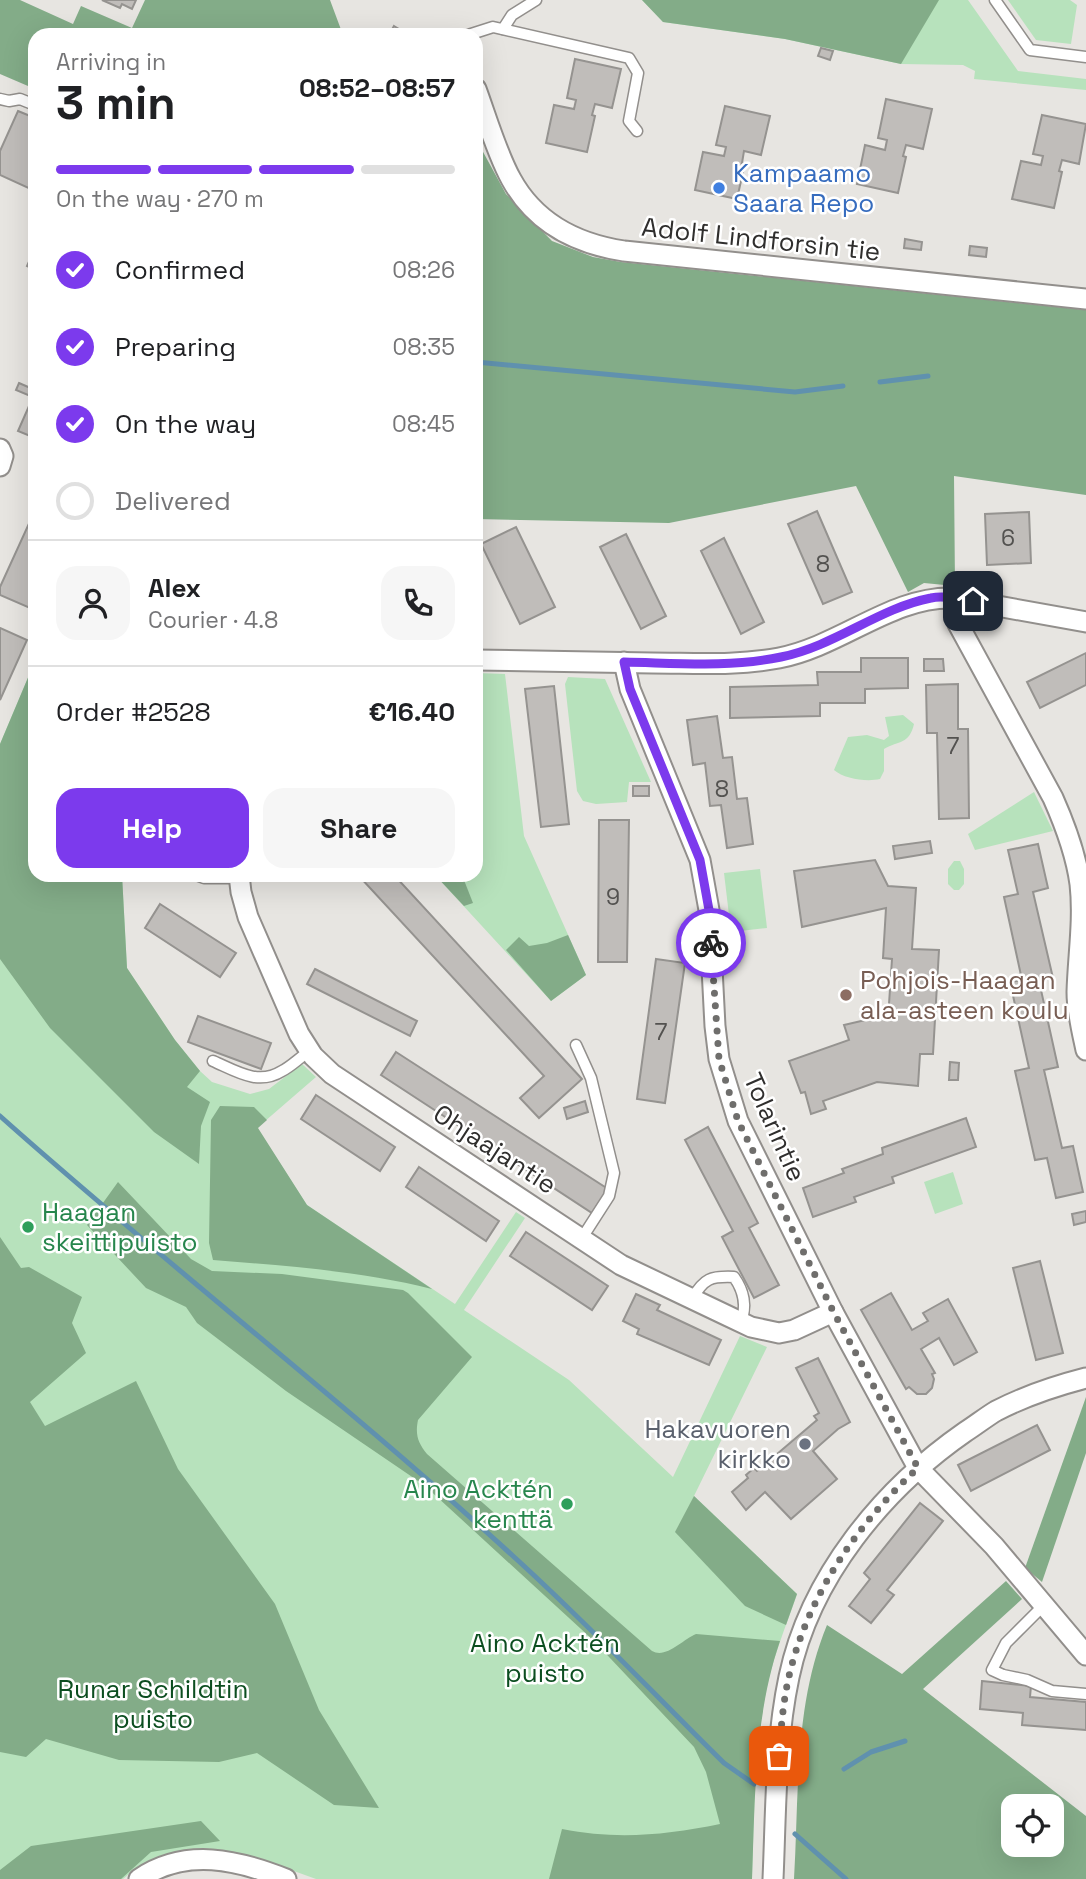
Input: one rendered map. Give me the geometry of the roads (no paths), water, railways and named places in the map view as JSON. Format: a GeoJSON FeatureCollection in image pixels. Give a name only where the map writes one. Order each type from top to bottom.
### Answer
{"type":"FeatureCollection","features":[{"type":"Feature","properties":{"kind":"street","name":"Adolf Lindforsin tie"},"geometry":{"type":"LineString","coordinates":[[483,107],[511,180],[533,209],[577,240],[599,247],[1086,299]]}},
{"type":"Feature","properties":{"kind":"street"},"geometry":{"type":"LineString","coordinates":[[0,449],[0,466]]}},
{"type":"Feature","properties":{"kind":"street"},"geometry":{"type":"LineString","coordinates":[[483,660],[731,664],[779,658],[814,649],[908,604],[933,597],[953,598],[1086,622]]}},
{"type":"Feature","properties":{"kind":"street"},"geometry":{"type":"LineString","coordinates":[[953,598],[958,624],[1053,798],[1072,850],[1080,885],[1077,994],[1086,1050]]}},
{"type":"Feature","properties":{"kind":"street","name":"Tolarintie"},"geometry":{"type":"LineString","coordinates":[[624,662],[630,689],[703,871],[709,910],[719,1059],[728,1096],[738,1121],[833,1311],[918,1468],[994,1546],[1086,1655]]}},
{"type":"Feature","properties":{"kind":"street","name":"Ohjaajantie"},"geometry":{"type":"LineString","coordinates":[[240,882],[248,917],[299,1034],[310,1051],[332,1074],[621,1265],[741,1322],[779,1333],[794,1330],[833,1311]]}},
{"type":"Feature","properties":{"kind":"street"},"geometry":{"type":"LineString","coordinates":[[774,1879],[782,1716],[789,1675],[822,1589],[848,1547],[883,1503],[934,1453],[995,1412],[1047,1388],[1086,1378]]}},
{"type":"Feature","properties":{"kind":"street"},"geometry":{"type":"LineString","coordinates":[[139,1879],[166,1865],[206,1859],[245,1864],[286,1879]]}},
{"type":"Feature","properties":{"kind":"lane"},"geometry":{"type":"LineString","coordinates":[[503,29],[512,15],[536,0]]}},
{"type":"Feature","properties":{"kind":"lane"},"geometry":{"type":"LineString","coordinates":[[995,0],[1030,50],[1086,57]]}},
{"type":"Feature","properties":{"kind":"lane"},"geometry":{"type":"LineString","coordinates":[[483,30],[494,27],[629,58],[638,73],[629,121],[637,131]]}},
{"type":"Feature","properties":{"kind":"lane"},"geometry":{"type":"LineString","coordinates":[[0,99],[20,99],[28,102]]}},
{"type":"Feature","properties":{"kind":"lane"},"geometry":{"type":"LineString","coordinates":[[576,1045],[591,1078],[614,1173],[609,1196],[582,1238]]}},
{"type":"Feature","properties":{"kind":"lane"},"geometry":{"type":"LineString","coordinates":[[213,1061],[253,1079],[271,1077],[310,1051]]}},
{"type":"Feature","properties":{"kind":"lane"},"geometry":{"type":"LineString","coordinates":[[692,1298],[701,1283],[716,1276],[734,1277],[743,1290],[744,1314],[741,1322]]}},
{"type":"Feature","properties":{"kind":"lane"},"geometry":{"type":"LineString","coordinates":[[1044,1605],[1006,1643],[992,1670],[1027,1680],[1052,1691],[1086,1694]]}},
{"type":"Feature","properties":{"kind":"waterway"},"geometry":{"type":"LineString","coordinates":[[483,363],[795,392],[843,386]]}},
{"type":"Feature","properties":{"kind":"waterway"},"geometry":{"type":"LineString","coordinates":[[880,382],[928,376]]}},
{"type":"Feature","properties":{"kind":"waterway"},"geometry":{"type":"LineString","coordinates":[[0,1116],[450,1500],[567,1606],[724,1763],[754,1784]]}},
{"type":"Feature","properties":{"kind":"waterway"},"geometry":{"type":"LineString","coordinates":[[844,1769],[871,1752],[905,1741]]}},
{"type":"Feature","properties":{"kind":"waterway"},"geometry":{"type":"LineString","coordinates":[[795,1834],[846,1879]]}},
{"type":"Feature","properties":{"kind":"place","name":"Kampaamo Saara Repo"},"geometry":{"type":"Point","coordinates":[719,188]}},
{"type":"Feature","properties":{"kind":"place","name":"Pohjois-Haagan ala-asteen koulu"},"geometry":{"type":"Point","coordinates":[846,995]}},
{"type":"Feature","properties":{"kind":"place","name":"Haagan skeittipuisto"},"geometry":{"type":"Point","coordinates":[28,1227]}},
{"type":"Feature","properties":{"kind":"place","name":"Hakavuoren kirkko"},"geometry":{"type":"Point","coordinates":[805,1444]}},
{"type":"Feature","properties":{"kind":"place","name":"Aino Acktén kenttä"},"geometry":{"type":"Point","coordinates":[567,1504]}},
{"type":"Feature","properties":{"kind":"park label","name":"Aino Acktén puisto"},"geometry":{"type":"Point","coordinates":[545,1658]}},
{"type":"Feature","properties":{"kind":"park label","name":"Runar Schildtin puisto"},"geometry":{"type":"Point","coordinates":[153,1704]}}]}
